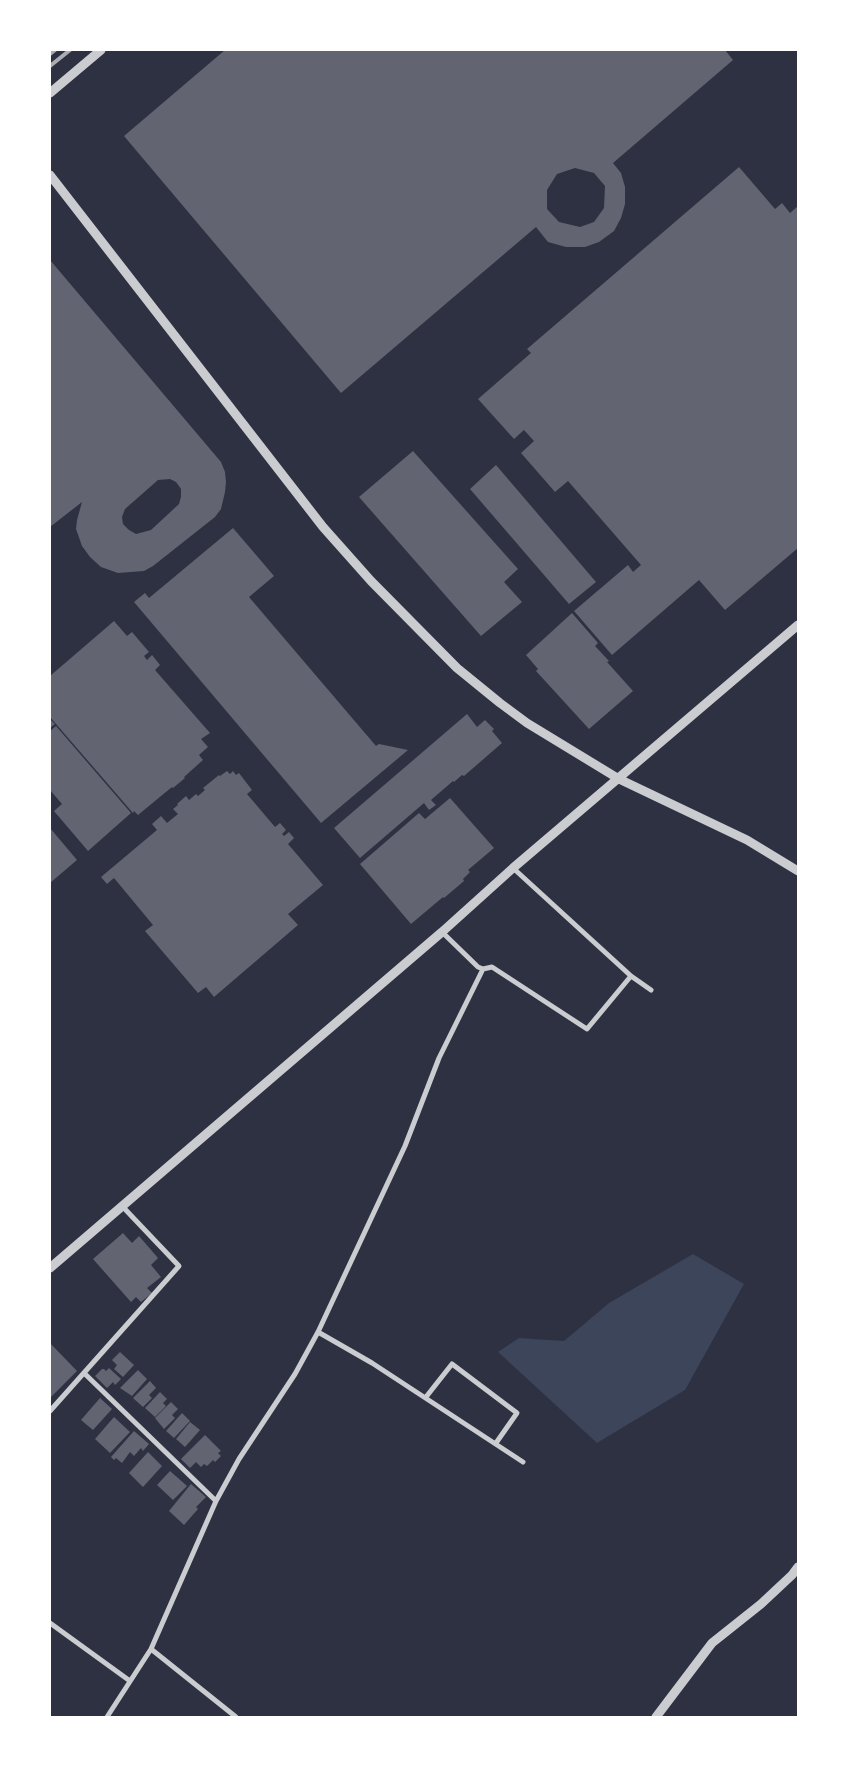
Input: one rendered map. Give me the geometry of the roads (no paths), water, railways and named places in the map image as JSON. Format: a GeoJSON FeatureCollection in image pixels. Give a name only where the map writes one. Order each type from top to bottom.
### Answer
{"type":"FeatureCollection","features":[{"type":"Feature","properties":{"kind":"street"},"geometry":{"type":"LineString","coordinates":[[50,93],[101,50]]}},
{"type":"Feature","properties":{"kind":"street"},"geometry":{"type":"LineString","coordinates":[[50,175],[323,527],[371,581],[458,668],[527,723],[619,779],[747,840],[798,871]]}},
{"type":"Feature","properties":{"kind":"street"},"geometry":{"type":"LineString","coordinates":[[50,1268],[442,932],[513,868],[798,625]]}},
{"type":"Feature","properties":{"kind":"street"},"geometry":{"type":"LineString","coordinates":[[513,868],[631,976],[651,990]]}},
{"type":"Feature","properties":{"kind":"street"},"geometry":{"type":"LineString","coordinates":[[442,932],[478,967],[483,969],[492,967],[587,1029],[631,976]]}},
{"type":"Feature","properties":{"kind":"street"},"geometry":{"type":"LineString","coordinates":[[107,1717],[151,1649],[216,1501],[239,1459],[295,1374],[318,1332],[405,1146],[439,1058],[483,969]]}},
{"type":"Feature","properties":{"kind":"street"},"geometry":{"type":"LineString","coordinates":[[50,1411],[179,1266],[122,1206]]}},
{"type":"Feature","properties":{"kind":"street"},"geometry":{"type":"LineString","coordinates":[[318,1332],[426,1397],[523,1462]]}},
{"type":"Feature","properties":{"kind":"street"},"geometry":{"type":"LineString","coordinates":[[426,1397],[452,1364],[517,1413],[496,1443]]}},
{"type":"Feature","properties":{"kind":"street"},"geometry":{"type":"LineString","coordinates":[[84,1373],[216,1501]]}},
{"type":"Feature","properties":{"kind":"street"},"geometry":{"type":"LineString","coordinates":[[656,1717],[712,1643],[761,1604],[798,1567]]}},
{"type":"Feature","properties":{"kind":"street"},"geometry":{"type":"LineString","coordinates":[[50,1623],[130,1681]]}},
{"type":"Feature","properties":{"kind":"street"},"geometry":{"type":"LineString","coordinates":[[151,1649],[236,1717]]}},
{"type":"Feature","properties":{"kind":"railway"},"geometry":{"type":"LineString","coordinates":[[50,54],[55,50]]}},
{"type":"Feature","properties":{"kind":"railway"},"geometry":{"type":"LineString","coordinates":[[50,66],[70,50]]}}]}
